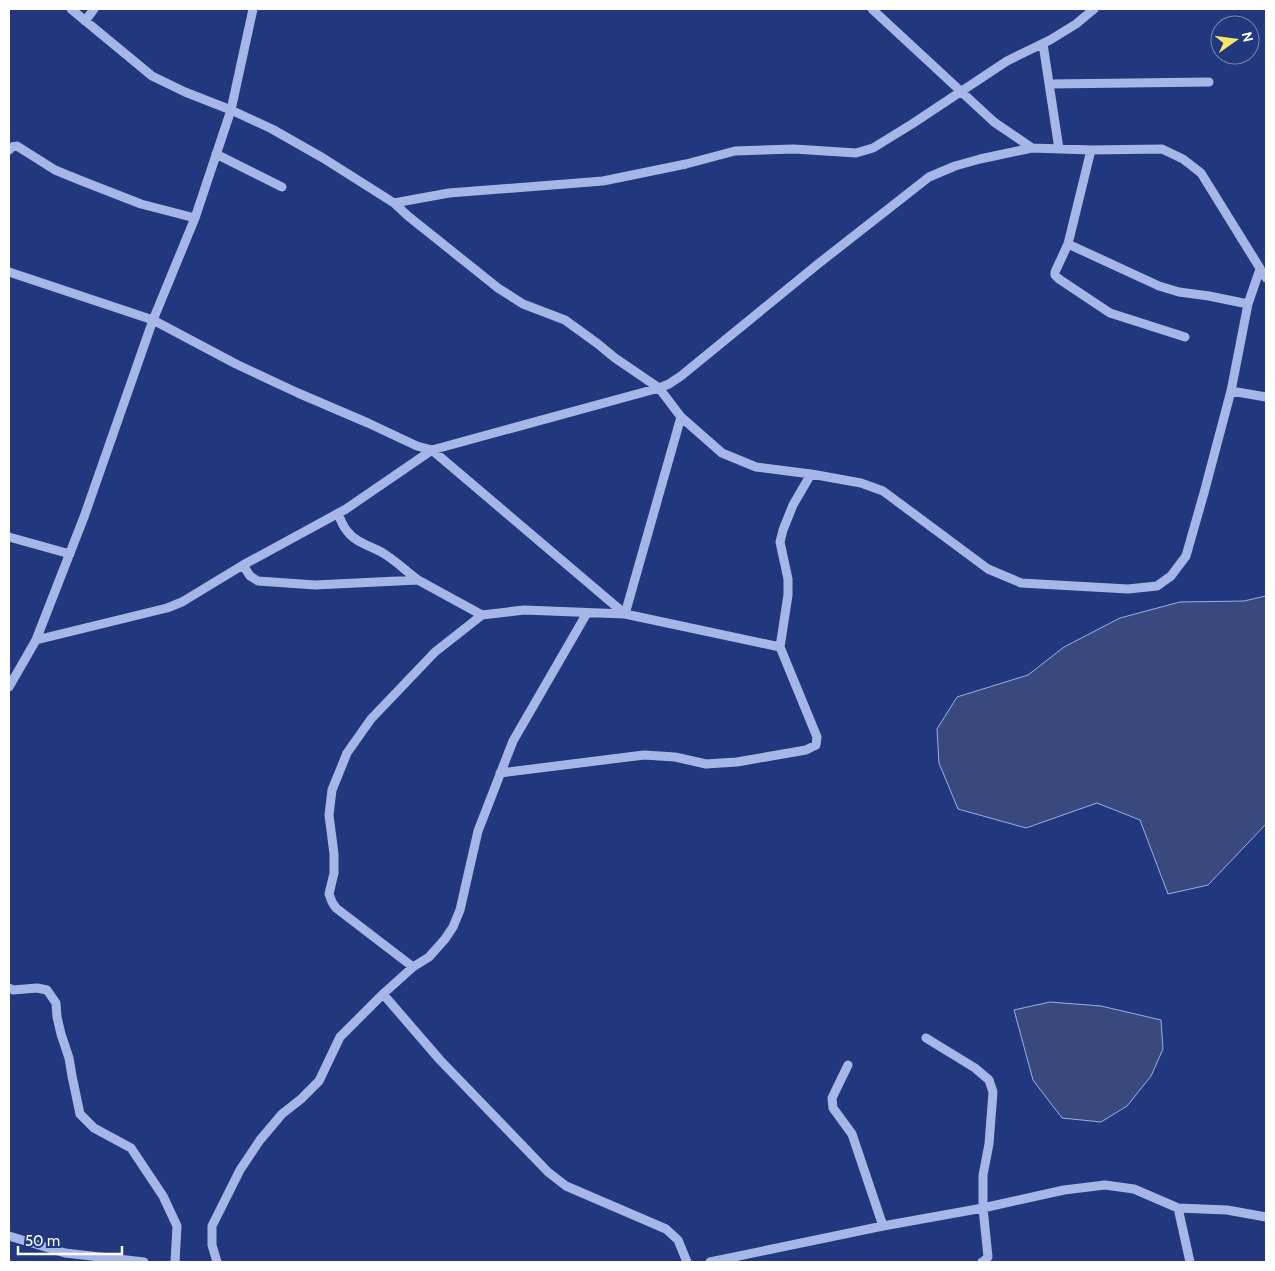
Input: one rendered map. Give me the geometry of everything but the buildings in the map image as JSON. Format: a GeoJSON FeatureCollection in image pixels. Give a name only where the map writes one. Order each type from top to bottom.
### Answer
{"type":"FeatureCollection","features":[{"type":"Feature","properties":{"kind":"street"},"geometry":{"type":"LineString","coordinates":[[71,9],[152,76],[184,92],[231,110],[272,129],[394,203],[498,288],[523,304],[564,320],[659,388],[681,417],[722,453],[756,468],[811,474],[861,483],[883,491],[988,569],[1021,583],[1128,589],[1157,586],[1170,576],[1186,556],[1231,391],[1248,304],[1260,269]]}},
{"type":"Feature","properties":{"kind":"street"},"geometry":{"type":"LineString","coordinates":[[85,21],[94,9]]}},
{"type":"Feature","properties":{"kind":"street"},"geometry":{"type":"LineString","coordinates":[[9,687],[36,640],[84,518],[153,320],[195,218],[231,110],[253,9]]}},
{"type":"Feature","properties":{"kind":"street"},"geometry":{"type":"LineString","coordinates":[[872,9],[994,122],[1032,148]]}},
{"type":"Feature","properties":{"kind":"street"},"geometry":{"type":"LineString","coordinates":[[394,203],[450,193],[603,181],[686,164],[735,151],[794,149],[856,153],[873,148],[1007,61],[1043,44],[1076,24],[1094,9]]}},
{"type":"Feature","properties":{"kind":"street"},"geometry":{"type":"LineString","coordinates":[[1043,44],[1059,149]]}},
{"type":"Feature","properties":{"kind":"street"},"geometry":{"type":"LineString","coordinates":[[1050,84],[1209,82]]}},
{"type":"Feature","properties":{"kind":"street"},"geometry":{"type":"LineString","coordinates":[[9,150],[17,146],[55,170],[82,181],[141,204],[195,218]]}},
{"type":"Feature","properties":{"kind":"street"},"geometry":{"type":"LineString","coordinates":[[36,640],[167,608],[182,602],[243,565],[338,513],[432,450],[670,384],[818,264],[930,177],[954,166],[1032,148],[1091,150],[1162,149],[1183,159],[1202,173],[1266,278]]}},
{"type":"Feature","properties":{"kind":"street"},"geometry":{"type":"LineString","coordinates":[[1091,150],[1068,244],[1055,275],[1110,313],[1185,337]]}},
{"type":"Feature","properties":{"kind":"street"},"geometry":{"type":"LineString","coordinates":[[216,154],[282,188]]}},
{"type":"Feature","properties":{"kind":"street"},"geometry":{"type":"LineString","coordinates":[[1068,244],[1159,286],[1179,292],[1248,304]]}},
{"type":"Feature","properties":{"kind":"street"},"geometry":{"type":"LineString","coordinates":[[9,272],[153,320],[236,364],[289,389],[409,442],[432,450],[626,614]]}},
{"type":"Feature","properties":{"kind":"street"},"geometry":{"type":"LineString","coordinates":[[1231,391],[1266,397]]}},
{"type":"Feature","properties":{"kind":"street"},"geometry":{"type":"LineString","coordinates":[[626,614],[681,417]]}},
{"type":"Feature","properties":{"kind":"street"},"geometry":{"type":"LineString","coordinates":[[500,773],[644,756],[675,757],[706,764],[737,762],[806,750],[816,746],[816,737],[780,647],[788,594],[788,579],[780,542],[793,505],[811,474]]}},
{"type":"Feature","properties":{"kind":"street"},"geometry":{"type":"LineString","coordinates":[[338,513],[346,530],[353,537],[381,552],[418,580],[482,615]]}},
{"type":"Feature","properties":{"kind":"street"},"geometry":{"type":"LineString","coordinates":[[9,537],[70,554]]}},
{"type":"Feature","properties":{"kind":"street"},"geometry":{"type":"LineString","coordinates":[[243,565],[250,576],[258,581],[315,585],[418,580]]}},
{"type":"Feature","properties":{"kind":"street"},"geometry":{"type":"LineString","coordinates":[[413,967],[336,908],[332,902],[329,894],[334,873],[334,854],[329,815],[332,790],[347,753],[371,719],[435,652],[482,615],[524,610],[626,614],[780,647]]}},
{"type":"Feature","properties":{"kind":"street"},"geometry":{"type":"LineString","coordinates":[[217,1262],[212,1245],[212,1226],[240,1170],[260,1140],[282,1114],[319,1081],[340,1037],[413,967],[429,957],[453,927],[460,910],[478,831],[513,741],[587,613]]}},
{"type":"Feature","properties":{"kind":"street"},"geometry":{"type":"LineString","coordinates":[[9,988],[14,990],[38,988],[47,990],[56,1002],[57,1018],[69,1058],[80,1114],[94,1128],[131,1148],[163,1196],[177,1226],[176,1262]]}},
{"type":"Feature","properties":{"kind":"street"},"geometry":{"type":"LineString","coordinates":[[383,994],[440,1060],[548,1172],[566,1186],[666,1229],[678,1240],[686,1262]]}},
{"type":"Feature","properties":{"kind":"street"},"geometry":{"type":"LineString","coordinates":[[926,1038],[975,1068],[989,1080],[993,1092],[989,1144],[983,1175],[983,1208],[988,1257],[982,1262]]}},
{"type":"Feature","properties":{"kind":"street"},"geometry":{"type":"LineString","coordinates":[[848,1065],[832,1098],[833,1108],[852,1134],[883,1226]]}},
{"type":"Feature","properties":{"kind":"street"},"geometry":{"type":"LineString","coordinates":[[710,1262],[1064,1190],[1105,1185],[1134,1189],[1178,1208],[1227,1210],[1266,1217]]}},
{"type":"Feature","properties":{"kind":"street"},"geometry":{"type":"LineString","coordinates":[[1178,1208],[1190,1262]]}},
{"type":"Feature","properties":{"kind":"street"},"geometry":{"type":"LineString","coordinates":[[9,1236],[65,1253],[144,1262]]}},
{"type":"Feature","properties":{"kind":"water"},"geometry":{"type":"Polygon","coordinates":[[[1266,596],[1266,824],[1208,885],[1168,894],[1140,820],[1097,803],[1026,828],[958,809],[939,763],[937,729],[957,697],[1028,675],[1064,647],[1120,618],[1180,602],[1244,601],[1266,596]]]}},
{"type":"Feature","properties":{"kind":"water"},"geometry":{"type":"Polygon","coordinates":[[[1050,1002],[1101,1006],[1161,1020],[1163,1049],[1151,1076],[1127,1106],[1101,1122],[1062,1118],[1033,1080],[1014,1010],[1050,1002]]]}}]}
